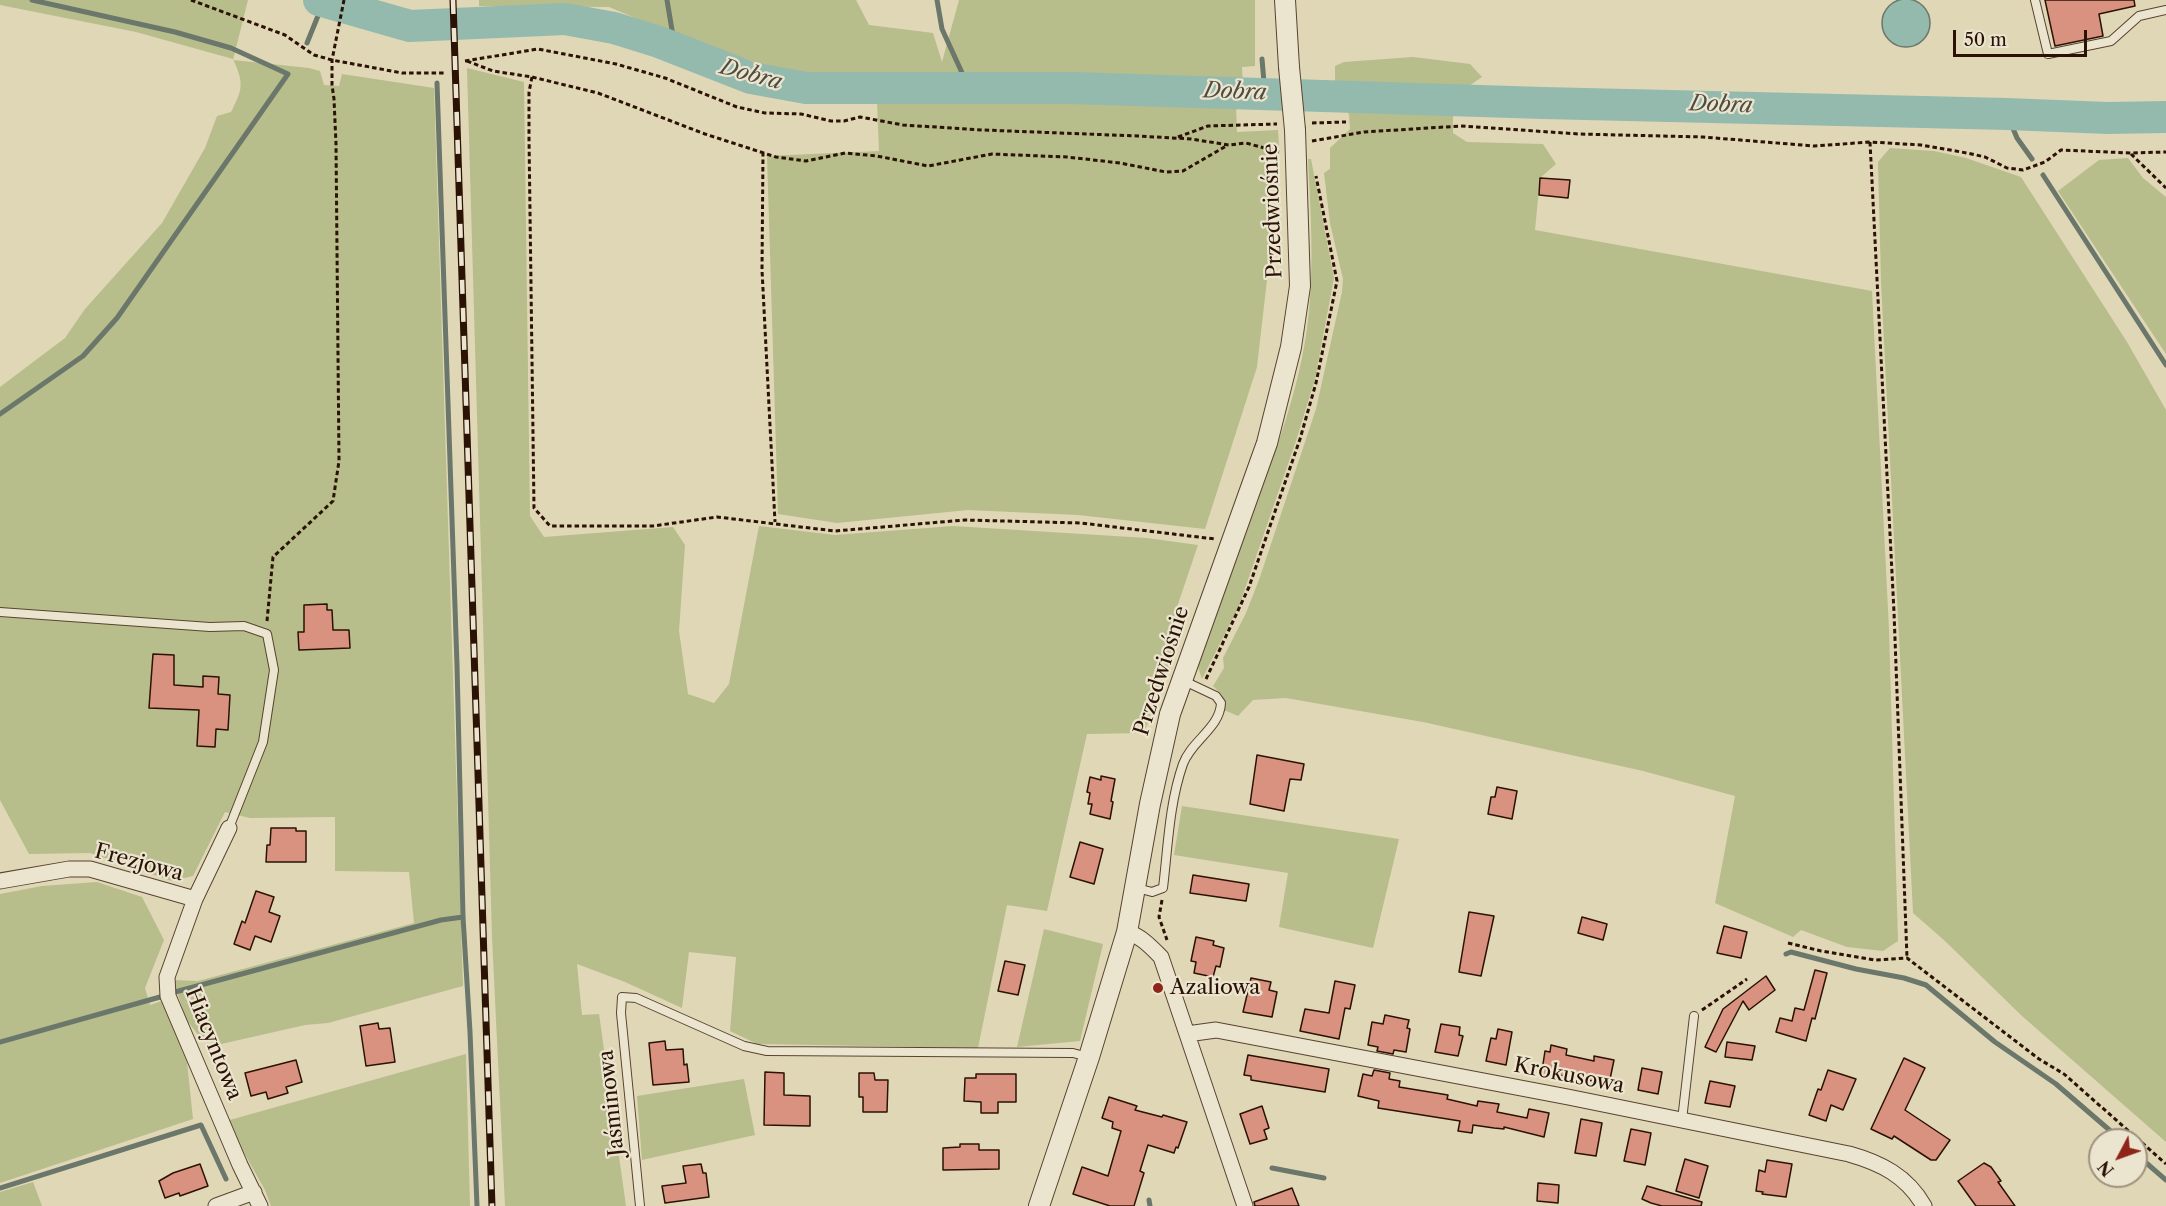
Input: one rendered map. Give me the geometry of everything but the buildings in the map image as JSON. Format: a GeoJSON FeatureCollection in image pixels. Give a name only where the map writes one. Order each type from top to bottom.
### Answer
{"type":"FeatureCollection","features":[{"type":"Feature","properties":{"kind":"street","name":"Przedwiośnie"},"geometry":{"type":"LineString","coordinates":[[1126,932],[1164,735],[1267,442],[1291,346],[1300,286],[1285,0]]}},
{"type":"Feature","properties":{"kind":"street","name":"Hiacyntowa"},"geometry":{"type":"LineString","coordinates":[[229,828],[195,899],[167,977],[168,996],[240,1165],[257,1199]]}},
{"type":"Feature","properties":{"kind":"street","name":"Frezjowa"},"geometry":{"type":"LineString","coordinates":[[0,881],[69,869],[90,869],[195,899]]}},
{"type":"Feature","properties":{"kind":"street"},"geometry":{"type":"LineString","coordinates":[[1039,1206],[1089,1057],[1126,932],[1134,934],[1148,944],[1161,957],[1245,1206]]}},
{"type":"Feature","properties":{"kind":"street","name":"Krokusowa"},"geometry":{"type":"LineString","coordinates":[[1187,1034],[1216,1030],[1682,1120],[1871,1161],[1901,1178],[1924,1206]]}},
{"type":"Feature","properties":{"kind":"street"},"geometry":{"type":"LineString","coordinates":[[216,1206],[257,1199]]}},
{"type":"Feature","properties":{"kind":"lane"},"geometry":{"type":"LineString","coordinates":[[2035,0],[2048,54],[2111,40],[2139,16],[2166,10]]}},
{"type":"Feature","properties":{"kind":"lane"},"geometry":{"type":"LineString","coordinates":[[0,612],[210,627],[244,626],[267,634],[274,670],[263,742],[229,828]]}},
{"type":"Feature","properties":{"kind":"lane"},"geometry":{"type":"LineString","coordinates":[[1136,888],[1152,892],[1163,888],[1177,783],[1190,749],[1215,721],[1220,711],[1221,703],[1216,696],[1182,680]]}},
{"type":"Feature","properties":{"kind":"lane","name":"Jaśminowa"},"geometry":{"type":"LineString","coordinates":[[639,1206],[621,1013],[622,997],[636,998],[744,1046],[767,1051],[1073,1053],[1089,1057]]}},
{"type":"Feature","properties":{"kind":"lane"},"geometry":{"type":"LineString","coordinates":[[1682,1120],[1694,1016]]}},
{"type":"Feature","properties":{"kind":"path"},"geometry":{"type":"LineString","coordinates":[[190,0],[285,35],[314,55],[402,74],[444,73]]}},
{"type":"Feature","properties":{"kind":"path"},"geometry":{"type":"LineString","coordinates":[[267,634],[273,557],[333,501],[339,461],[336,144],[332,60],[344,0]]}},
{"type":"Feature","properties":{"kind":"path"},"geometry":{"type":"LineString","coordinates":[[1229,145],[1183,171],[1166,172],[1120,163],[1066,157],[992,154],[928,166],[877,156],[845,153],[806,161],[776,157],[705,134],[598,93],[532,77],[493,71],[465,61],[538,48],[616,64],[665,78],[737,107],[765,113],[801,114],[831,121],[860,117],[903,125],[1176,138],[1229,145],[1346,122]]}},
{"type":"Feature","properties":{"kind":"path"},"geometry":{"type":"LineString","coordinates":[[532,77],[529,92],[529,138],[534,508],[550,526],[653,526],[717,516],[835,531],[965,520],[1081,523],[1232,541]]}},
{"type":"Feature","properties":{"kind":"path"},"geometry":{"type":"LineString","coordinates":[[1176,138],[1208,126],[1292,134],[1309,141],[1364,132],[1461,126],[1579,134],[1703,137],[1814,146],[1870,142],[1921,146],[1976,155],[2007,168],[2024,170],[2045,162],[2061,150],[2166,152]]}},
{"type":"Feature","properties":{"kind":"path"},"geometry":{"type":"LineString","coordinates":[[1870,142],[1893,577],[1907,958]]}},
{"type":"Feature","properties":{"kind":"path"},"geometry":{"type":"LineString","coordinates":[[763,152],[762,270],[775,523]]}},
{"type":"Feature","properties":{"kind":"path"},"geometry":{"type":"LineString","coordinates":[[2130,153],[2166,188]]}},
{"type":"Feature","properties":{"kind":"path"},"geometry":{"type":"LineString","coordinates":[[1788,943],[1875,960],[1907,958],[2039,1059],[2064,1074],[2166,1164]]}},
{"type":"Feature","properties":{"kind":"path"},"geometry":{"type":"LineString","coordinates":[[1694,1016],[1747,979]]}},
{"type":"Feature","properties":{"kind":"green space"},"geometry":{"type":"Polygon","coordinates":[[[0,0],[248,0],[233,59],[136,32],[0,5],[0,0]]]}},
{"type":"Feature","properties":{"kind":"green space"},"geometry":{"type":"Polygon","coordinates":[[[479,0],[856,0],[869,25],[933,33],[942,62],[959,0],[1255,0],[1255,66],[1242,67],[1243,87],[1122,86],[1123,102],[1236,105],[1237,132],[1278,130],[1279,145],[1271,155],[1268,271],[1257,367],[1205,529],[1078,515],[968,510],[837,523],[778,514],[767,156],[879,151],[877,101],[930,99],[939,72],[811,80],[687,40],[609,7],[479,6],[479,0]]]}},
{"type":"Feature","properties":{"kind":"green space"},"geometry":{"type":"Polygon","coordinates":[[[1413,57],[1470,64],[1482,77],[1466,88],[1335,81],[1335,66],[1344,62],[1413,57]]]}},
{"type":"Feature","properties":{"kind":"green space"},"geometry":{"type":"Polygon","coordinates":[[[233,60],[320,71],[324,85],[339,86],[342,74],[434,88],[463,986],[328,1023],[305,1025],[217,1045],[199,1036],[186,1019],[173,980],[198,981],[414,923],[409,872],[335,871],[335,817],[250,818],[225,812],[193,876],[172,881],[90,853],[29,854],[0,800],[0,387],[65,338],[85,309],[162,223],[205,148],[217,116],[231,112],[235,104],[241,86],[233,60]]]}},
{"type":"Feature","properties":{"kind":"green space"},"geometry":{"type":"Polygon","coordinates":[[[467,68],[524,82],[530,516],[544,537],[673,527],[685,545],[679,631],[688,694],[714,703],[729,684],[759,526],[835,535],[953,526],[1147,538],[1198,545],[1176,610],[1180,637],[1144,733],[1087,734],[1047,911],[1007,905],[978,1048],[757,1044],[730,1031],[736,957],[689,952],[682,1008],[625,982],[577,964],[582,1015],[599,1014],[626,1206],[505,1206],[492,937],[467,68]]]}},
{"type":"Feature","properties":{"kind":"green space"},"geometry":{"type":"Polygon","coordinates":[[[1346,106],[1453,110],[1453,133],[1467,142],[1543,144],[1556,164],[1540,178],[1535,230],[1872,291],[1889,630],[1898,941],[1883,951],[1847,947],[1801,930],[1793,937],[1715,903],[1735,796],[1643,771],[1423,722],[1286,698],[1253,700],[1238,716],[1224,710],[1222,695],[1213,686],[1224,668],[1223,658],[1246,613],[1260,577],[1316,409],[1342,292],[1343,279],[1330,223],[1324,173],[1330,169],[1330,148],[1350,129],[1346,106]]]}},
{"type":"Feature","properties":{"kind":"green space"},"geometry":{"type":"Polygon","coordinates":[[[1890,148],[1934,151],[1966,158],[2021,177],[2127,342],[2166,410],[2166,1142],[2022,1016],[1913,913],[1881,282],[1878,162],[1890,148]]]}},
{"type":"Feature","properties":{"kind":"green space"},"geometry":{"type":"Polygon","coordinates":[[[2128,158],[2143,178],[2166,197],[2166,354],[2058,191],[2099,160],[2128,158]]]}},
{"type":"Feature","properties":{"kind":"green space"},"geometry":{"type":"Polygon","coordinates":[[[1308,159],[1311,159],[1334,278],[1315,379],[1239,606],[1202,679],[1198,667],[1200,660],[1279,441],[1302,357],[1309,314],[1311,270],[1308,159]]]}},
{"type":"Feature","properties":{"kind":"green space"},"geometry":{"type":"Polygon","coordinates":[[[1182,806],[1399,839],[1373,948],[1279,927],[1288,873],[1174,855],[1182,806]]]}},
{"type":"Feature","properties":{"kind":"green space"},"geometry":{"type":"Polygon","coordinates":[[[97,882],[142,897],[164,940],[145,988],[150,1005],[162,1001],[187,1062],[193,1119],[0,1183],[0,894],[42,886],[97,882]]]}},
{"type":"Feature","properties":{"kind":"green space"},"geometry":{"type":"Polygon","coordinates":[[[1044,929],[1103,944],[1080,1041],[1017,1047],[1044,929]]]}},
{"type":"Feature","properties":{"kind":"green space"},"geometry":{"type":"Polygon","coordinates":[[[466,1054],[470,1206],[271,1206],[265,1190],[226,1121],[466,1054]]]}},
{"type":"Feature","properties":{"kind":"green space"},"geometry":{"type":"Polygon","coordinates":[[[744,1079],[755,1135],[642,1160],[637,1096],[744,1079]]]}},
{"type":"Feature","properties":{"kind":"green space"},"geometry":{"type":"Polygon","coordinates":[[[33,1182],[42,1206],[0,1206],[0,1192],[33,1182]]]}},
{"type":"Feature","properties":{"kind":"water"},"geometry":{"type":"Polygon","coordinates":[[[1901,-1],[1911,-1],[1926,9],[1930,23],[1926,37],[1920,43],[1911,47],[1901,47],[1886,37],[1882,28],[1882,18],[1892,3],[1901,-1]]]}},
{"type":"Feature","properties":{"kind":"waterway"},"geometry":{"type":"LineString","coordinates":[[0,414],[83,356],[117,318],[288,74],[231,48],[175,32],[32,0]]}},
{"type":"Feature","properties":{"kind":"waterway","name":"Dobra"},"geometry":{"type":"LineString","coordinates":[[319,0],[410,26],[565,19],[614,28],[659,42],[751,78],[806,88],[1072,88],[2108,118],[2166,117]]}},
{"type":"Feature","properties":{"kind":"waterway"},"geometry":{"type":"LineString","coordinates":[[667,0],[675,48]]}},
{"type":"Feature","properties":{"kind":"waterway"},"geometry":{"type":"LineString","coordinates":[[937,0],[942,29],[969,88]]}},
{"type":"Feature","properties":{"kind":"waterway"},"geometry":{"type":"LineString","coordinates":[[307,43],[324,1]]}},
{"type":"Feature","properties":{"kind":"waterway"},"geometry":{"type":"LineString","coordinates":[[1262,59],[1265,94]]}},
{"type":"Feature","properties":{"kind":"waterway"},"geometry":{"type":"LineString","coordinates":[[437,83],[457,665],[463,917],[477,1206]]}},
{"type":"Feature","properties":{"kind":"waterway"},"geometry":{"type":"LineString","coordinates":[[2007,114],[2017,138],[2032,159]]}},
{"type":"Feature","properties":{"kind":"waterway"},"geometry":{"type":"LineString","coordinates":[[2043,175],[2166,365]]}},
{"type":"Feature","properties":{"kind":"waterway"},"geometry":{"type":"LineString","coordinates":[[175,992],[441,920],[463,917]]}},
{"type":"Feature","properties":{"kind":"waterway"},"geometry":{"type":"LineString","coordinates":[[1786,954],[1791,952],[1926,985],[1995,1042],[2056,1084],[2107,1128]]}},
{"type":"Feature","properties":{"kind":"waterway"},"geometry":{"type":"LineString","coordinates":[[0,1042],[160,997]]}},
{"type":"Feature","properties":{"kind":"waterway"},"geometry":{"type":"LineString","coordinates":[[0,1188],[201,1125],[226,1179]]}},
{"type":"Feature","properties":{"kind":"waterway"},"geometry":{"type":"LineString","coordinates":[[2148,1164],[2166,1180]]}},
{"type":"Feature","properties":{"kind":"waterway"},"geometry":{"type":"LineString","coordinates":[[1272,1168],[1324,1178]]}},
{"type":"Feature","properties":{"kind":"waterway"},"geometry":{"type":"LineString","coordinates":[[1149,1200],[1150,1206]]}},
{"type":"Feature","properties":{"kind":"railway"},"geometry":{"type":"LineString","coordinates":[[453,0],[492,1206]]}},
{"type":"Feature","properties":{"kind":"place","name":"Azaliowa"},"geometry":{"type":"Point","coordinates":[1158,988]}}]}
